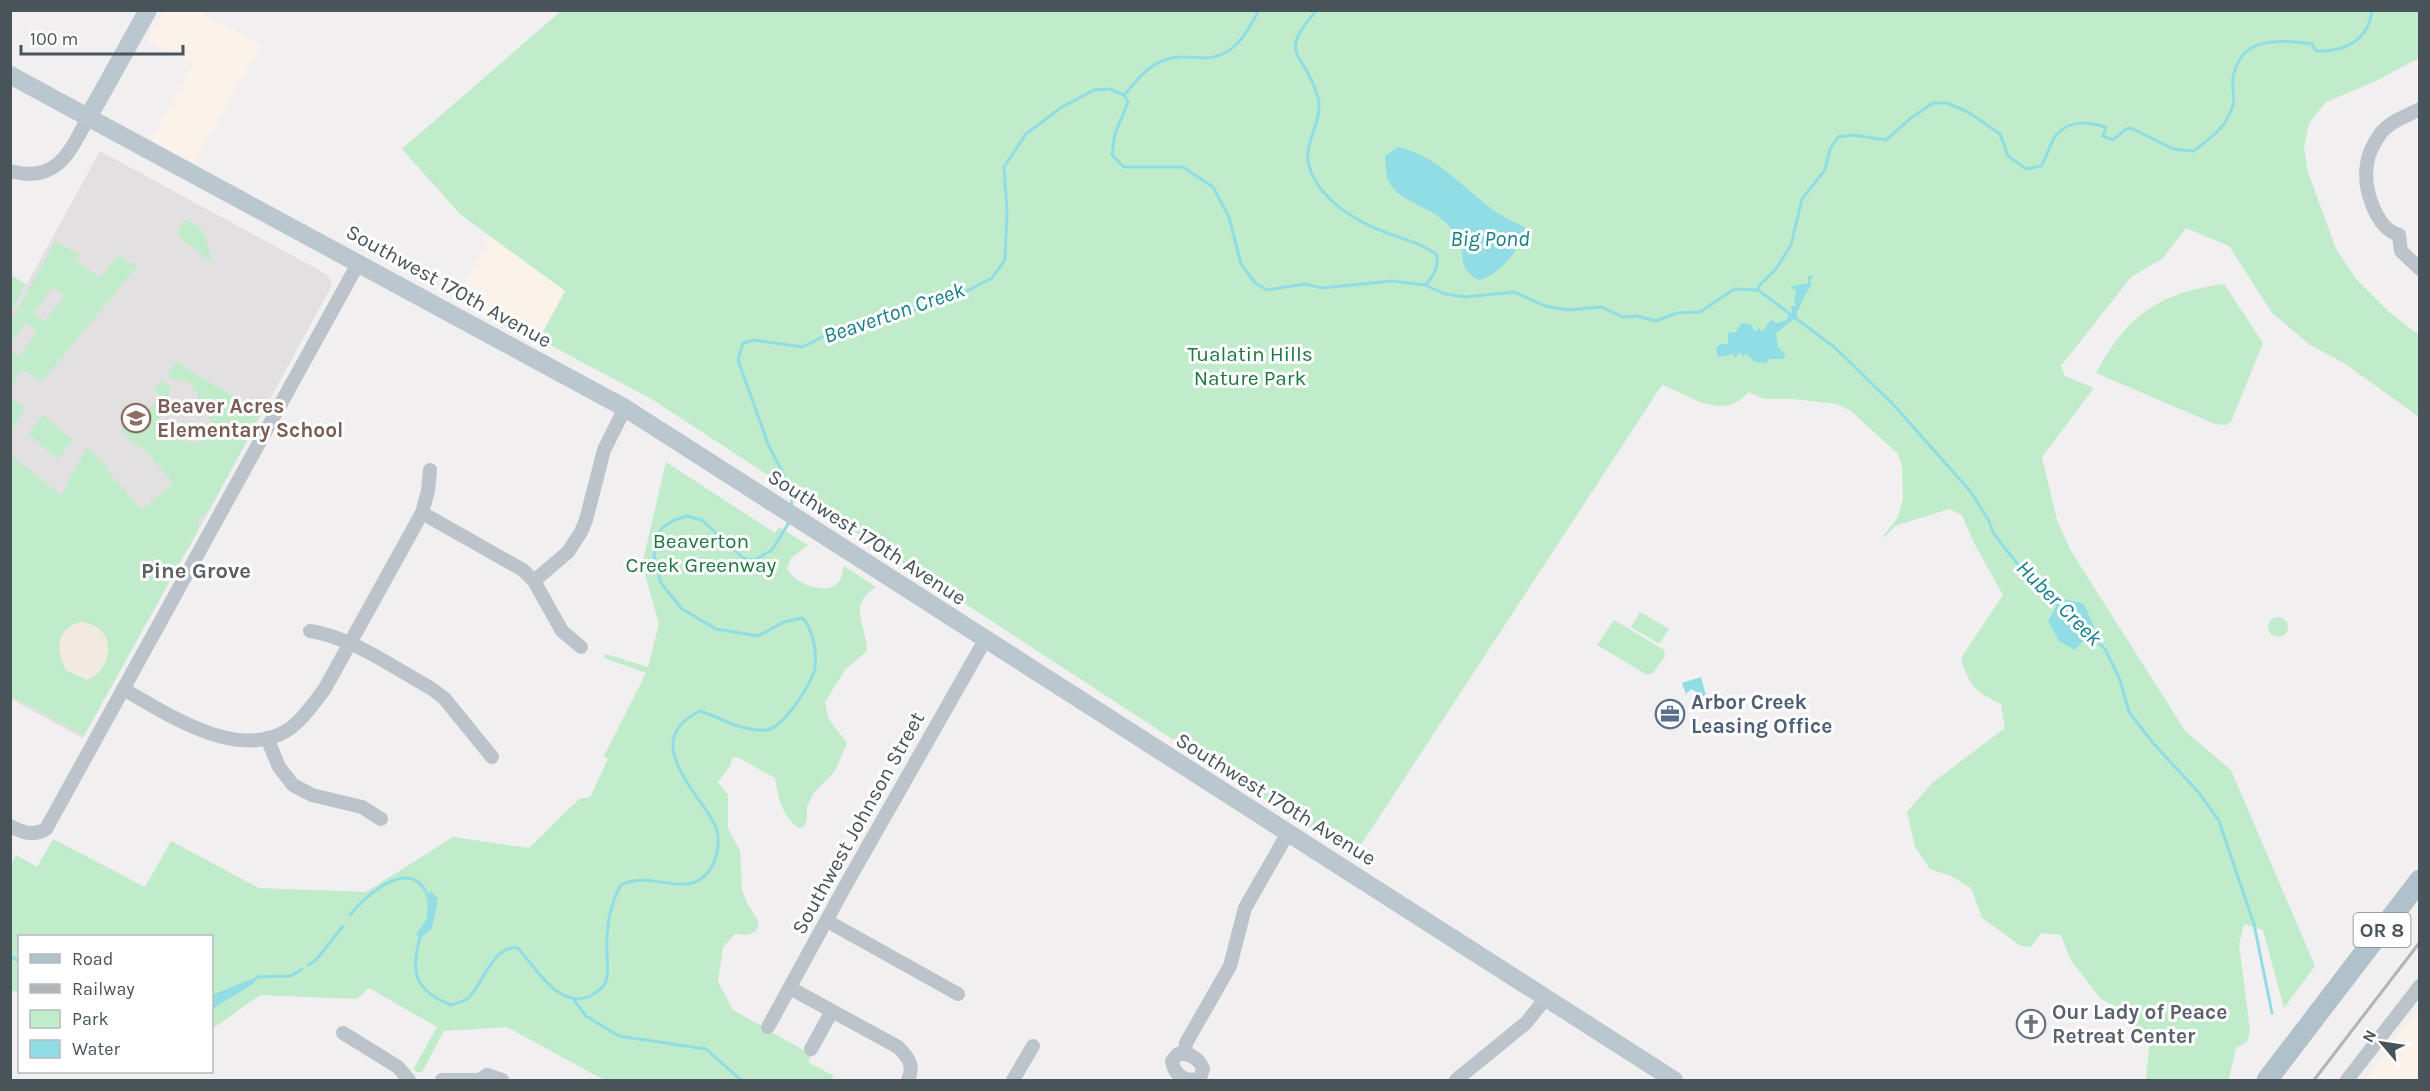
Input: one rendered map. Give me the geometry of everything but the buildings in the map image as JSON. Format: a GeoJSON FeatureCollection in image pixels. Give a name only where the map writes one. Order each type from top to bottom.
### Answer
{"type":"FeatureCollection","features":[{"type":"Feature","properties":{"kind":"main road"},"geometry":{"type":"LineString","coordinates":[[89,116],[148,10]]}},
{"type":"Feature","properties":{"kind":"main road","name":"Southwest 170th Avenue"},"geometry":{"type":"LineString","coordinates":[[10,75],[625,408],[1674,1080]]}},
{"type":"Feature","properties":{"kind":"main road","name":"OR 8"},"geometry":{"type":"LineString","coordinates":[[2267,1080],[2420,880]]}},
{"type":"Feature","properties":{"kind":"street"},"geometry":{"type":"LineString","coordinates":[[2420,110],[2384,130],[2369,157],[2366,171],[2372,204],[2379,219],[2387,230],[2399,236],[2401,251],[2420,268]]}},
{"type":"Feature","properties":{"kind":"street"},"geometry":{"type":"LineString","coordinates":[[10,171],[33,175],[54,168],[71,149],[89,116]]}},
{"type":"Feature","properties":{"kind":"street"},"geometry":{"type":"LineString","coordinates":[[10,826],[21,831],[38,833],[46,829],[359,262]]}},
{"type":"Feature","properties":{"kind":"street"},"geometry":{"type":"LineString","coordinates":[[534,581],[568,552],[581,532],[604,450],[625,408]]}},
{"type":"Feature","properties":{"kind":"street"},"geometry":{"type":"LineString","coordinates":[[123,689],[189,726],[216,736],[240,739],[267,738],[286,730],[306,713],[324,690],[422,513],[428,491],[430,470]]}},
{"type":"Feature","properties":{"kind":"street"},"geometry":{"type":"LineString","coordinates":[[422,513],[523,570],[534,581],[562,631],[581,647]]}},
{"type":"Feature","properties":{"kind":"street"},"geometry":{"type":"LineString","coordinates":[[310,632],[328,634],[349,644],[444,698],[492,757]]}},
{"type":"Feature","properties":{"kind":"street","name":"Southwest Johnson Street"},"geometry":{"type":"LineString","coordinates":[[768,1028],[985,640]]}},
{"type":"Feature","properties":{"kind":"street"},"geometry":{"type":"LineString","coordinates":[[267,738],[279,767],[293,785],[312,795],[362,807],[381,819]]}},
{"type":"Feature","properties":{"kind":"street"},"geometry":{"type":"LineString","coordinates":[[1185,1054],[1185,1043],[1230,966],[1245,908],[1288,833]]}},
{"type":"Feature","properties":{"kind":"street"},"geometry":{"type":"LineString","coordinates":[[827,921],[958,994]]}},
{"type":"Feature","properties":{"kind":"street"},"geometry":{"type":"LineString","coordinates":[[2348,1080],[2420,986]]}},
{"type":"Feature","properties":{"kind":"street"},"geometry":{"type":"LineString","coordinates":[[790,988],[898,1047],[909,1059],[911,1074],[908,1080]]}},
{"type":"Feature","properties":{"kind":"street"},"geometry":{"type":"LineString","coordinates":[[1455,1080],[1526,1023],[1546,998]]}},
{"type":"Feature","properties":{"kind":"street"},"geometry":{"type":"LineString","coordinates":[[811,1049],[832,1011]]}},
{"type":"Feature","properties":{"kind":"street"},"geometry":{"type":"LineString","coordinates":[[343,1033],[398,1067],[409,1080]]}},
{"type":"Feature","properties":{"kind":"street"},"geometry":{"type":"LineString","coordinates":[[1013,1080],[1033,1046]]}},
{"type":"Feature","properties":{"kind":"street"},"geometry":{"type":"LineString","coordinates":[[480,1080],[487,1075],[502,1080]]}},
{"type":"Feature","properties":{"kind":"street"},"geometry":{"type":"LineString","coordinates":[[442,1080],[475,1080]]}},
{"type":"Feature","properties":{"kind":"shaded area"},"geometry":{"type":"Polygon","coordinates":[[[196,10],[261,45],[194,163],[151,140],[193,65],[147,40],[164,11],[196,10]]]}},
{"type":"Feature","properties":{"kind":"shaded area","name":"Beaver Acres Elementary School"},"geometry":{"type":"Polygon","coordinates":[[[100,151],[326,274],[331,280],[331,287],[82,738],[11,699],[11,313],[100,151]]]}},
{"type":"Feature","properties":{"kind":"shaded area"},"geometry":{"type":"Polygon","coordinates":[[[490,236],[565,291],[536,345],[455,301],[490,236]]]}},
{"type":"Feature","properties":{"kind":"shaded area"},"geometry":{"type":"Polygon","coordinates":[[[2419,1008],[2419,1080],[2364,1080],[2374,1068],[2419,1008]]]}},
{"type":"Feature","properties":{"kind":"green space","name":"Tualatin Hills Nature Park"},"geometry":{"type":"Polygon","coordinates":[[[561,11],[2419,11],[2419,58],[2374,82],[2326,102],[2309,123],[2304,148],[2308,172],[2336,249],[2356,279],[2389,312],[2419,335],[2419,417],[2344,363],[2310,345],[2272,313],[2229,246],[2186,228],[2162,259],[2131,277],[2061,366],[2065,376],[2094,388],[2042,457],[2057,520],[2071,551],[2186,732],[2231,770],[2315,966],[2284,1008],[2263,930],[2244,924],[2239,944],[2250,1030],[2247,1042],[2236,1048],[2229,1079],[2146,1080],[2149,1046],[2122,1009],[2101,999],[2070,959],[2061,935],[2041,933],[2031,947],[2021,946],[1982,918],[1971,888],[1951,876],[1930,869],[1915,847],[1907,812],[1932,783],[2005,728],[2001,704],[1974,687],[1961,658],[2003,595],[1974,543],[1962,515],[1949,509],[1895,526],[1884,538],[1898,517],[1903,499],[1902,466],[1898,454],[1851,411],[1836,404],[1793,399],[1764,399],[1749,392],[1738,401],[1717,406],[1695,400],[1662,385],[1353,857],[653,400],[539,339],[565,291],[460,214],[402,149],[561,11]],[[2056,604],[2075,650],[2095,629],[2056,604]]]}},
{"type":"Feature","properties":{"kind":"green space"},"geometry":{"type":"Polygon","coordinates":[[[184,220],[199,227],[203,232],[214,262],[212,263],[177,235],[184,220]]]}},
{"type":"Feature","properties":{"kind":"green space"},"geometry":{"type":"Polygon","coordinates":[[[55,242],[80,254],[76,260],[99,278],[120,254],[130,264],[132,262],[137,266],[42,382],[21,369],[11,388],[11,375],[14,368],[11,366],[11,351],[19,357],[37,331],[26,323],[11,343],[11,321],[55,242]],[[53,287],[34,313],[45,321],[64,296],[53,287]]]}},
{"type":"Feature","properties":{"kind":"green space"},"geometry":{"type":"Polygon","coordinates":[[[11,275],[26,284],[11,313],[11,275]]]}},
{"type":"Feature","properties":{"kind":"green space"},"geometry":{"type":"Polygon","coordinates":[[[2224,284],[2263,343],[2231,422],[2226,425],[2215,424],[2096,373],[2120,336],[2147,310],[2181,294],[2224,284]]]}},
{"type":"Feature","properties":{"kind":"green space"},"geometry":{"type":"Polygon","coordinates":[[[177,361],[191,372],[262,412],[210,509],[199,519],[198,530],[84,736],[11,696],[10,454],[61,495],[87,447],[108,467],[106,469],[142,510],[173,483],[145,450],[130,441],[121,430],[135,413],[142,418],[160,396],[154,390],[161,381],[171,387],[169,397],[164,397],[159,423],[167,424],[165,437],[200,444],[202,429],[209,430],[213,404],[196,402],[198,392],[192,390],[193,383],[172,379],[167,375],[177,361]]]}},
{"type":"Feature","properties":{"kind":"green space"},"geometry":{"type":"Polygon","coordinates":[[[11,399],[25,407],[11,433],[11,399]]]}},
{"type":"Feature","properties":{"kind":"green space"},"geometry":{"type":"Polygon","coordinates":[[[43,415],[73,440],[58,459],[28,434],[43,415]]]}},
{"type":"Feature","properties":{"kind":"green space","name":"Beaverton Creek Greenway"},"geometry":{"type":"Polygon","coordinates":[[[666,462],[775,533],[779,527],[808,545],[791,558],[787,569],[797,580],[812,587],[828,588],[840,580],[844,566],[876,587],[867,594],[860,609],[867,651],[845,670],[825,702],[828,718],[847,743],[835,771],[814,793],[807,806],[807,819],[804,827],[799,828],[788,818],[780,800],[775,778],[739,758],[732,759],[730,766],[718,782],[728,795],[728,828],[740,851],[742,890],[759,922],[756,931],[748,935],[735,934],[723,947],[718,982],[733,1010],[812,1055],[808,1062],[834,1076],[831,1080],[604,1080],[507,1027],[444,1031],[422,1072],[416,1072],[414,1068],[437,1027],[369,988],[357,999],[260,995],[213,1028],[213,935],[18,935],[18,993],[11,989],[11,865],[16,855],[37,867],[53,839],[145,887],[171,841],[259,888],[366,892],[453,837],[529,848],[579,799],[590,797],[608,759],[604,756],[646,673],[604,658],[606,654],[648,667],[659,624],[642,565],[666,462]]]}},
{"type":"Feature","properties":{"kind":"green space"},"geometry":{"type":"Polygon","coordinates":[[[1640,612],[1669,629],[1659,644],[1631,627],[1640,612]]]}},
{"type":"Feature","properties":{"kind":"green space"},"geometry":{"type":"Polygon","coordinates":[[[2278,617],[2285,620],[2288,627],[2285,634],[2278,637],[2271,634],[2268,627],[2271,620],[2278,617]]]}},
{"type":"Feature","properties":{"kind":"green space"},"geometry":{"type":"Polygon","coordinates":[[[1614,620],[1664,650],[1665,656],[1653,673],[1647,675],[1597,645],[1614,620]]]}},
{"type":"Feature","properties":{"kind":"sand"},"geometry":{"type":"Polygon","coordinates":[[[81,622],[93,625],[101,631],[108,648],[103,667],[87,680],[66,670],[59,648],[62,635],[67,629],[81,622]]]}},
{"type":"Feature","properties":{"kind":"water","name":"Big Pond"},"geometry":{"type":"Polygon","coordinates":[[[1398,147],[1425,157],[1496,212],[1530,230],[1502,267],[1478,280],[1472,276],[1464,264],[1463,242],[1457,234],[1437,216],[1393,188],[1387,177],[1385,156],[1398,147]]]}},
{"type":"Feature","properties":{"kind":"water"},"geometry":{"type":"Polygon","coordinates":[[[1813,275],[1810,281],[1812,285],[1797,312],[1797,317],[1776,333],[1778,347],[1785,354],[1784,359],[1770,359],[1765,363],[1755,362],[1746,354],[1743,357],[1739,352],[1736,357],[1733,357],[1734,354],[1718,357],[1716,348],[1720,344],[1728,344],[1728,333],[1736,332],[1741,323],[1750,324],[1755,331],[1758,329],[1757,325],[1762,332],[1771,320],[1777,323],[1787,320],[1789,314],[1792,313],[1791,306],[1796,306],[1794,297],[1796,290],[1791,288],[1792,286],[1808,283],[1808,276],[1813,275]]]}},
{"type":"Feature","properties":{"kind":"water"},"geometry":{"type":"Polygon","coordinates":[[[2061,598],[2084,604],[2095,629],[2075,650],[2059,641],[2048,621],[2061,598]]]}},
{"type":"Feature","properties":{"kind":"water"},"geometry":{"type":"Polygon","coordinates":[[[1701,677],[1706,696],[1694,700],[1695,691],[1691,689],[1686,694],[1682,683],[1701,677]]]}},
{"type":"Feature","properties":{"kind":"water"},"geometry":{"type":"Polygon","coordinates":[[[431,891],[438,899],[432,928],[424,935],[418,936],[416,934],[427,919],[428,894],[431,891]]]}},
{"type":"Feature","properties":{"kind":"water"},"geometry":{"type":"Polygon","coordinates":[[[259,976],[253,984],[213,1008],[213,995],[259,976]]]}},
{"type":"Feature","properties":{"kind":"waterway"},"geometry":{"type":"LineString","coordinates":[[1124,95],[1146,71],[1162,61],[1178,57],[1214,57],[1231,49],[1244,36],[1259,10]]}},
{"type":"Feature","properties":{"kind":"waterway"},"geometry":{"type":"LineString","coordinates":[[1317,10],[1305,25],[1295,44],[1296,52],[1311,79],[1319,103],[1319,112],[1309,148],[1309,166],[1321,189],[1340,208],[1364,223],[1419,245],[1437,255],[1435,272],[1425,285]]}},
{"type":"Feature","properties":{"kind":"waterway","name":"Beaverton Creek"},"geometry":{"type":"LineString","coordinates":[[1758,290],[1759,286],[1776,269],[1791,245],[1802,199],[1825,170],[1830,149],[1838,137],[1853,135],[1886,140],[1911,118],[1933,103],[1947,103],[1968,112],[2000,134],[2008,156],[2026,169],[2041,166],[2056,135],[2067,126],[2080,123],[2106,127],[2103,136],[2113,140],[2126,129],[2131,128],[2173,149],[2194,151],[2218,131],[2226,121],[2234,100],[2233,78],[2237,64],[2244,54],[2263,43],[2275,42],[2312,44],[2316,51],[2345,47],[2366,30],[2372,10]]}},
{"type":"Feature","properties":{"kind":"waterway","name":"Beaverton Creek"},"geometry":{"type":"LineString","coordinates":[[791,508],[792,499],[781,469],[768,444],[738,360],[743,343],[754,340],[803,347],[824,336],[853,332],[967,291],[992,278],[1005,260],[1007,211],[1004,167],[1026,134],[1062,107],[1094,90],[1110,89],[1124,95],[1128,102],[1115,134],[1112,155],[1124,167],[1183,167],[1213,187],[1229,217],[1241,264],[1255,283],[1267,290],[1305,284],[1322,288],[1391,281],[1425,285],[1445,294],[1466,297],[1514,292],[1545,306],[1568,310],[1601,307],[1623,317],[1637,316],[1656,321],[1677,313],[1700,312],[1734,289],[1758,290]]}},
{"type":"Feature","properties":{"kind":"waterway","name":"Huber Creek"},"geometry":{"type":"LineString","coordinates":[[1758,290],[1834,347],[1892,403],[1970,491],[1988,519],[1994,534],[2034,585],[2058,606]]}},
{"type":"Feature","properties":{"kind":"waterway","name":"Beaverton Creek"},"geometry":{"type":"LineString","coordinates":[[421,934],[416,959],[418,978],[429,993],[451,1005],[468,998],[495,958],[509,948],[518,948],[540,975],[558,992],[579,999],[590,996],[605,984],[608,971],[609,918],[621,885],[642,880],[673,884],[692,883],[707,874],[715,860],[718,836],[713,821],[677,764],[673,749],[674,735],[683,722],[700,711],[749,729],[773,728],[788,714],[809,683],[815,667],[815,648],[812,635],[803,618],[784,622],[758,636],[716,629],[682,609],[661,583],[654,557],[657,536],[663,527],[687,516],[702,520],[743,558],[749,560],[756,559],[772,550],[790,521]]}},
{"type":"Feature","properties":{"kind":"waterway","name":"Huber Creek"},"geometry":{"type":"LineString","coordinates":[[2087,632],[2105,649],[2120,680],[2129,712],[2153,743],[2200,794],[2219,821],[2254,924],[2272,1013]]}},
{"type":"Feature","properties":{"kind":"waterway","name":"Beaverton Creek"},"geometry":{"type":"LineString","coordinates":[[350,915],[379,888],[402,878],[413,879],[422,886],[429,900]]}},
{"type":"Feature","properties":{"kind":"waterway","name":"Beaverton Creek"},"geometry":{"type":"LineString","coordinates":[[308,965],[316,960],[343,926]]}},
{"type":"Feature","properties":{"kind":"waterway","name":"Beaverton Creek"},"geometry":{"type":"LineString","coordinates":[[10,956],[18,961]]}},
{"type":"Feature","properties":{"kind":"waterway","name":"Beaverton Creek"},"geometry":{"type":"LineString","coordinates":[[257,977],[291,976],[302,969]]}},
{"type":"Feature","properties":{"kind":"waterway"},"geometry":{"type":"LineString","coordinates":[[574,1000],[586,1016],[619,1036],[706,1049],[741,1080]]}},
{"type":"Feature","properties":{"kind":"railway"},"geometry":{"type":"LineString","coordinates":[[2314,1080],[2420,942]]}},
{"type":"Feature","properties":{"kind":"place","name":"Beaver Acres Elementary School"},"geometry":{"type":"Point","coordinates":[136,418]}},
{"type":"Feature","properties":{"kind":"place","name":"Arbor Creek Leasing Office"},"geometry":{"type":"Point","coordinates":[1670,714]}},
{"type":"Feature","properties":{"kind":"place","name":"Our Lady of Peace Retreat Center"},"geometry":{"type":"Point","coordinates":[2031,1024]}},
{"type":"Feature","properties":{"kind":"district","name":"Pine Grove"},"geometry":{"type":"Point","coordinates":[196,571]}}]}
